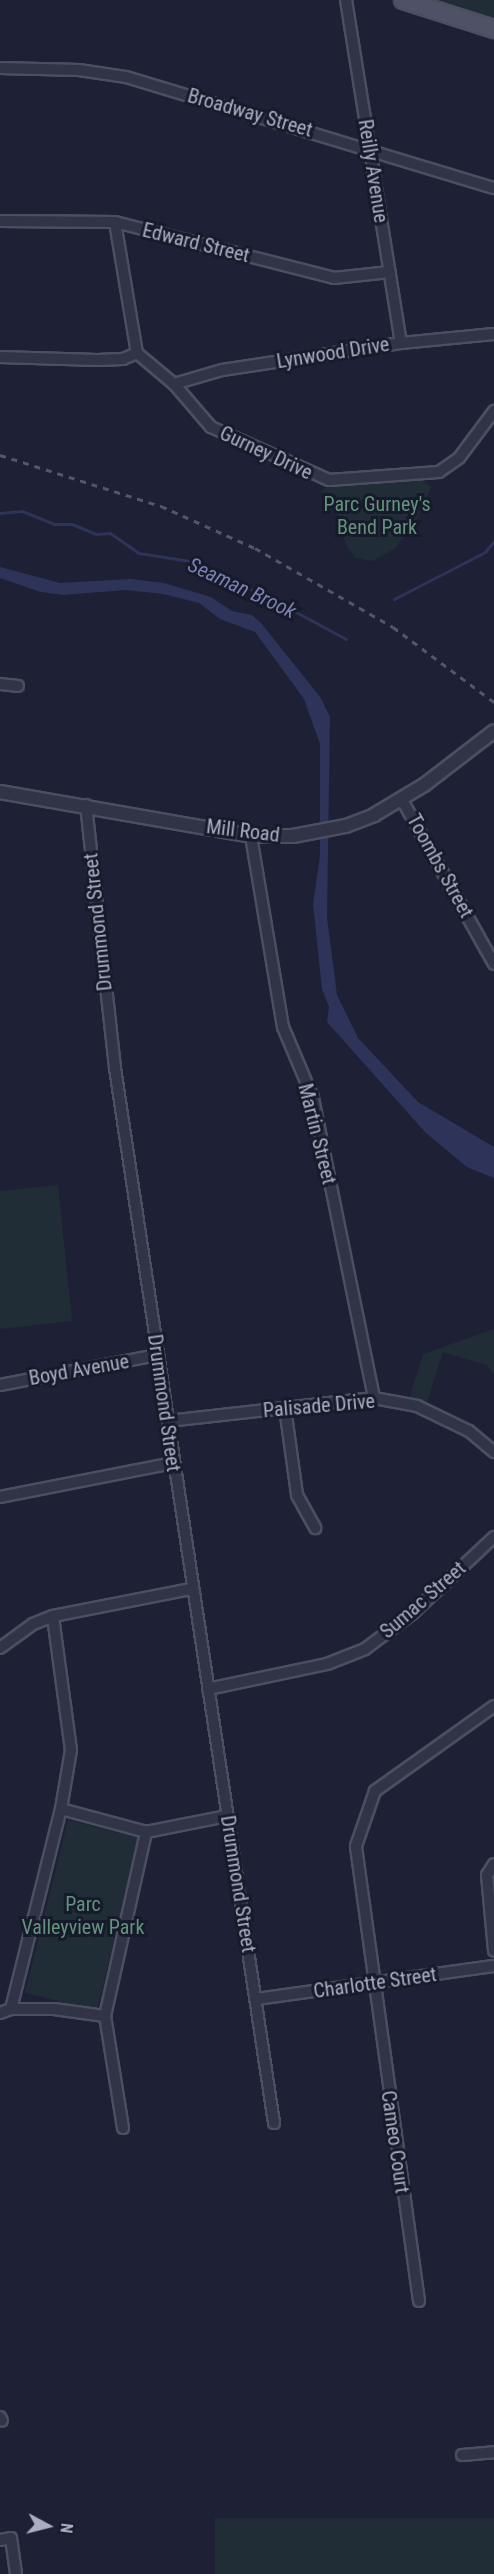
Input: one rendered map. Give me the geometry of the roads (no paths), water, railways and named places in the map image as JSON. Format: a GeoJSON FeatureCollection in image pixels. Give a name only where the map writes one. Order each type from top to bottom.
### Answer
{"type":"FeatureCollection","features":[{"type":"Feature","properties":{"kind":"main road"},"geometry":{"type":"LineString","coordinates":[[404,0],[494,29]]}},
{"type":"Feature","properties":{"kind":"street","name":"Reilly Avenue"},"geometry":{"type":"LineString","coordinates":[[346,0],[401,343]]}},
{"type":"Feature","properties":{"kind":"street","name":"Broadway Street"},"geometry":{"type":"LineString","coordinates":[[0,68],[79,70],[126,77],[369,148],[494,188]]}},
{"type":"Feature","properties":{"kind":"street","name":"Edward Street"},"geometry":{"type":"LineString","coordinates":[[0,221],[115,222],[334,278],[390,272]]}},
{"type":"Feature","properties":{"kind":"street"},"geometry":{"type":"LineString","coordinates":[[0,357],[97,360],[123,359],[137,353],[115,222]]}},
{"type":"Feature","properties":{"kind":"street","name":"Lynwood Drive"},"geometry":{"type":"LineString","coordinates":[[174,384],[222,370],[401,343],[494,334]]}},
{"type":"Feature","properties":{"kind":"street","name":"Gurney Drive"},"geometry":{"type":"LineString","coordinates":[[137,353],[174,384],[211,427],[329,480],[439,472],[459,458],[494,411]]}},
{"type":"Feature","properties":{"kind":"street"},"geometry":{"type":"LineString","coordinates":[[0,684],[18,686]]}},
{"type":"Feature","properties":{"kind":"street","name":"Mill Road"},"geometry":{"type":"LineString","coordinates":[[0,792],[86,805],[251,836],[293,836],[346,826],[402,800],[494,731]]}},
{"type":"Feature","properties":{"kind":"street","name":"Toombs Street"},"geometry":{"type":"LineString","coordinates":[[402,800],[494,964]]}},
{"type":"Feature","properties":{"kind":"street","name":"Drummond Street"},"geometry":{"type":"LineString","coordinates":[[86,805],[115,1068],[191,1588],[274,2123]]}},
{"type":"Feature","properties":{"kind":"street","name":"Martin Street"},"geometry":{"type":"LineString","coordinates":[[251,836],[283,1028],[313,1098],[374,1398]]}},
{"type":"Feature","properties":{"kind":"street","name":"Boyd Avenue"},"geometry":{"type":"LineString","coordinates":[[0,1385],[158,1355]]}},
{"type":"Feature","properties":{"kind":"street","name":"Palisade Drive"},"geometry":{"type":"LineString","coordinates":[[168,1421],[374,1398],[417,1406],[469,1431],[494,1452]]}},
{"type":"Feature","properties":{"kind":"street"},"geometry":{"type":"LineString","coordinates":[[285,1408],[297,1495],[315,1528]]}},
{"type":"Feature","properties":{"kind":"street"},"geometry":{"type":"LineString","coordinates":[[0,1497],[173,1463]]}},
{"type":"Feature","properties":{"kind":"street","name":"Sumac Street"},"geometry":{"type":"LineString","coordinates":[[208,1689],[327,1664],[365,1649],[413,1613],[494,1537]]}},
{"type":"Feature","properties":{"kind":"street"},"geometry":{"type":"LineString","coordinates":[[0,1648],[33,1624],[53,1616],[191,1588]]}},
{"type":"Feature","properties":{"kind":"street"},"geometry":{"type":"LineString","coordinates":[[11,2009],[60,1809],[71,1750],[53,1616]]}},
{"type":"Feature","properties":{"kind":"street","name":"Cameo Court"},"geometry":{"type":"LineString","coordinates":[[419,2301],[373,1983],[356,1846],[375,1791],[494,1706]]}},
{"type":"Feature","properties":{"kind":"street"},"geometry":{"type":"LineString","coordinates":[[60,1809],[146,1832],[227,1815]]}},
{"type":"Feature","properties":{"kind":"street"},"geometry":{"type":"LineString","coordinates":[[123,2128],[105,2016],[146,1832]]}},
{"type":"Feature","properties":{"kind":"street"},"geometry":{"type":"LineString","coordinates":[[494,1864],[487,1875],[494,1950]]}},
{"type":"Feature","properties":{"kind":"street","name":"Charlotte Street"},"geometry":{"type":"LineString","coordinates":[[256,1999],[494,1966]]}},
{"type":"Feature","properties":{"kind":"street"},"geometry":{"type":"LineString","coordinates":[[0,2013],[11,2009],[54,2008],[105,2016]]}},
{"type":"Feature","properties":{"kind":"street"},"geometry":{"type":"LineString","coordinates":[[462,2455],[494,2452]]}},
{"type":"Feature","properties":{"kind":"street"},"geometry":{"type":"LineString","coordinates":[[6,2539],[16,2574]]}},
{"type":"Feature","properties":{"kind":"water"},"geometry":{"type":"Polygon","coordinates":[[[0,567],[60,583],[130,579],[164,583],[211,597],[232,611],[252,615],[261,623],[321,698],[330,717],[327,918],[337,995],[358,1038],[418,1102],[494,1147],[494,1178],[467,1167],[426,1133],[327,1022],[329,1007],[322,989],[313,904],[320,856],[320,744],[304,699],[255,632],[220,619],[199,603],[163,594],[126,590],[63,595],[41,592],[0,578],[0,567]]]}},
{"type":"Feature","properties":{"kind":"waterway","name":"Seaman Brook"},"geometry":{"type":"LineString","coordinates":[[0,513],[22,511],[54,524],[72,524],[96,534],[110,533],[139,553],[189,561],[272,599],[346,639]]}},
{"type":"Feature","properties":{"kind":"waterway","name":"Seaman Brook"},"geometry":{"type":"LineString","coordinates":[[394,599],[485,552],[494,541]]}},
{"type":"Feature","properties":{"kind":"railway"},"geometry":{"type":"LineString","coordinates":[[0,455],[161,506],[255,548],[393,627],[494,702]]}},
{"type":"Feature","properties":{"kind":"park label","name":"Parc Gurney's Bend Park"},"geometry":{"type":"Point","coordinates":[377,516]}},
{"type":"Feature","properties":{"kind":"park label","name":"Parc Valleyview Park"},"geometry":{"type":"Point","coordinates":[83,1916]}}]}
